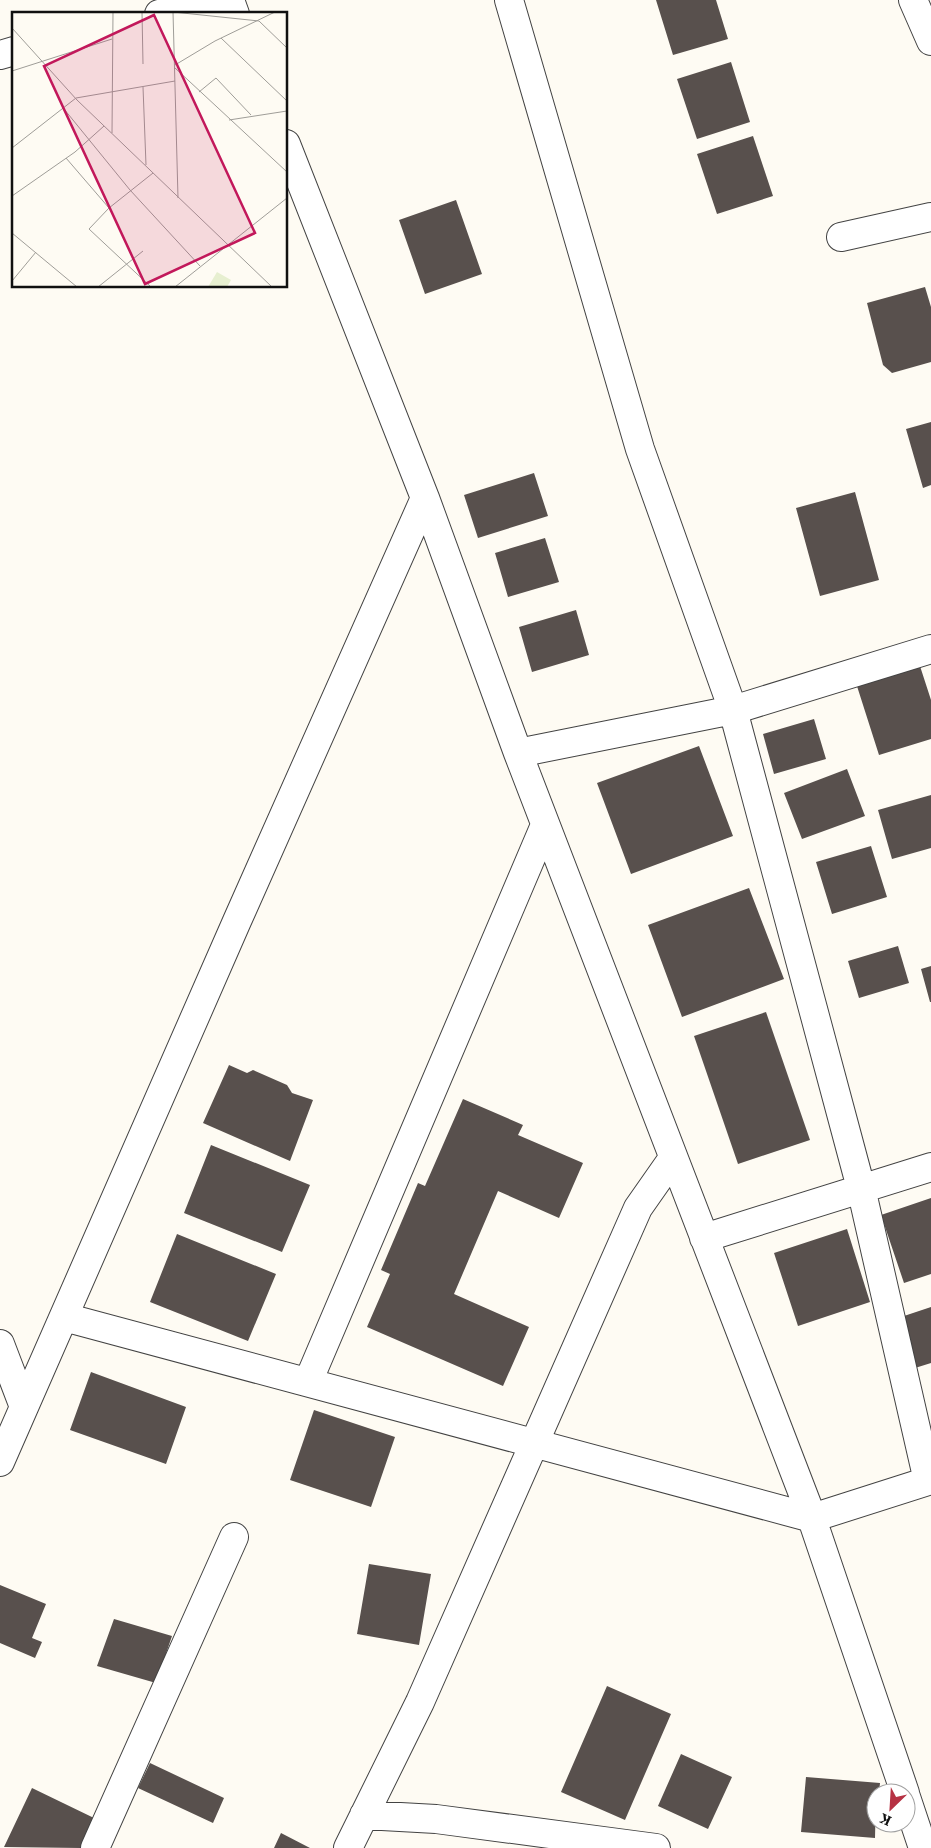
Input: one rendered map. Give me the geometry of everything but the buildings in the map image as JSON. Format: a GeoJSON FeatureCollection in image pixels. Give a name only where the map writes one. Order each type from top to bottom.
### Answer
{"type":"FeatureCollection","features":[{"type":"Feature","properties":{"kind":"street"},"geometry":{"type":"LineString","coordinates":[[167,12],[212,0]]}},
{"type":"Feature","properties":{"kind":"street"},"geometry":{"type":"LineString","coordinates":[[230,0],[234,12]]}},
{"type":"Feature","properties":{"kind":"street"},"geometry":{"type":"LineString","coordinates":[[64,1317],[812,1518],[930,1480],[861,1188],[733,710],[640,449],[509,0]]}},
{"type":"Feature","properties":{"kind":"street"},"geometry":{"type":"LineString","coordinates":[[913,0],[931,41]]}},
{"type":"Feature","properties":{"kind":"street"},"geometry":{"type":"LineString","coordinates":[[288,149],[425,498],[545,825],[812,1518],[902,1783]]}},
{"type":"Feature","properties":{"kind":"street"},"geometry":{"type":"LineString","coordinates":[[841,237],[931,217]]}},
{"type":"Feature","properties":{"kind":"street"},"geometry":{"type":"LineString","coordinates":[[0,1462],[6,1434],[24,1407],[425,498]]}},
{"type":"Feature","properties":{"kind":"street"},"geometry":{"type":"LineString","coordinates":[[518,753],[733,710],[931,649]]}},
{"type":"Feature","properties":{"kind":"street"},"geometry":{"type":"LineString","coordinates":[[308,1382],[545,825]]}},
{"type":"Feature","properties":{"kind":"street"},"geometry":{"type":"LineString","coordinates":[[348,1848],[420,1702],[533,1442],[638,1208],[673,1158]]}},
{"type":"Feature","properties":{"kind":"street"},"geometry":{"type":"LineString","coordinates":[[704,1238],[931,1167]]}},
{"type":"Feature","properties":{"kind":"street"},"geometry":{"type":"LineString","coordinates":[[0,1344],[24,1407]]}},
{"type":"Feature","properties":{"kind":"street"},"geometry":{"type":"LineString","coordinates":[[95,1848],[234,1536]]}},
{"type":"Feature","properties":{"kind":"street"},"geometry":{"type":"LineString","coordinates":[[364,1815],[436,1819],[656,1848]]}},
{"type":"Feature","properties":{"kind":"street"},"geometry":{"type":"LineString","coordinates":[[916,1827],[923,1848]]}}]}
